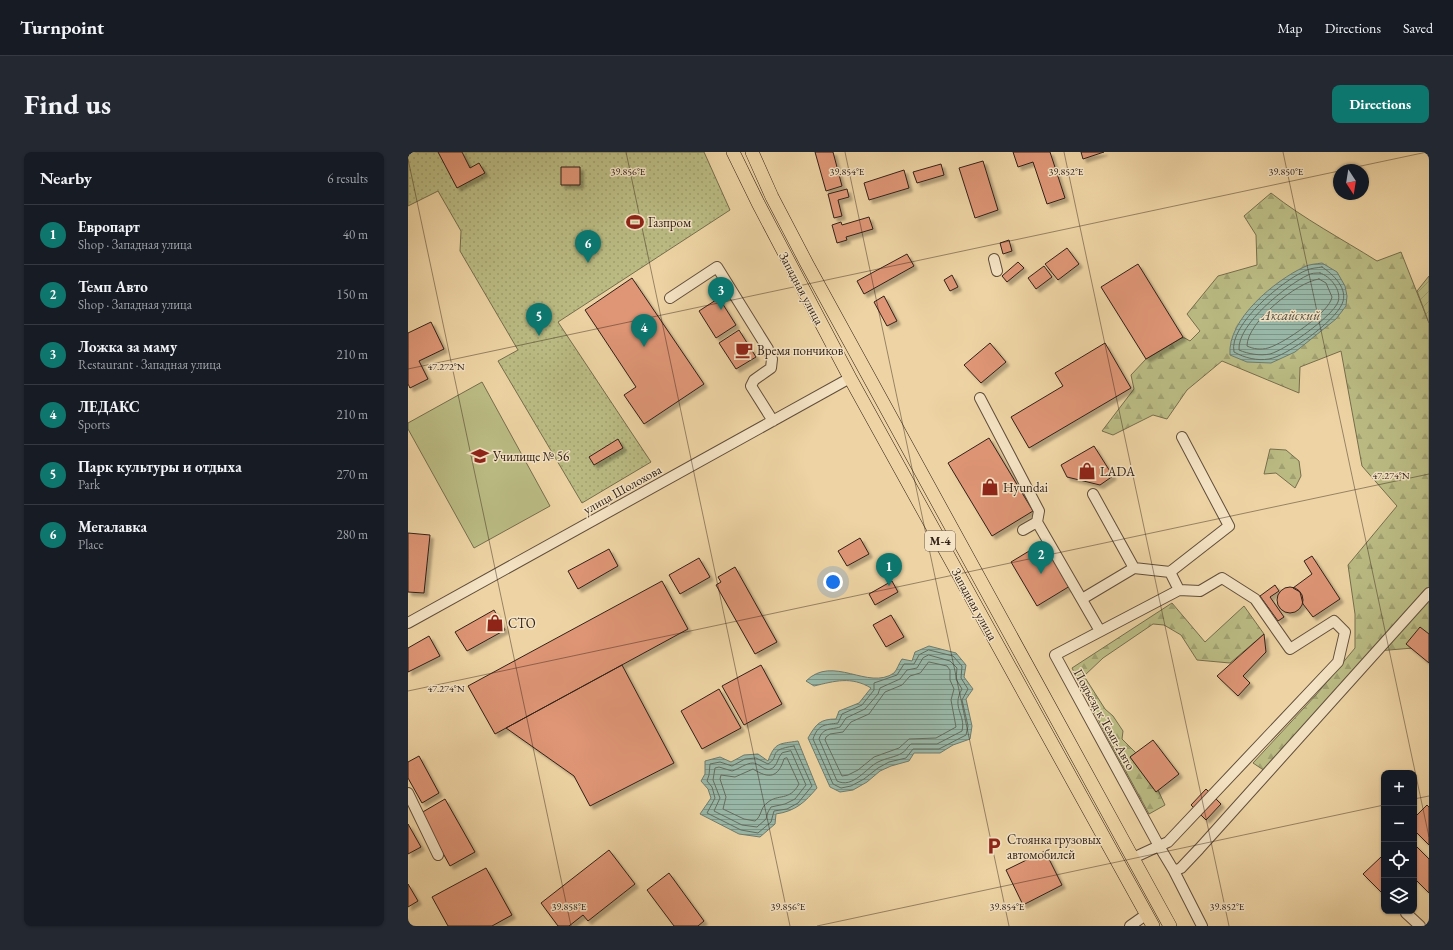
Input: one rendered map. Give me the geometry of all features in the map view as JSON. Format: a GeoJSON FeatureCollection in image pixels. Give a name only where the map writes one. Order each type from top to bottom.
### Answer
{"type":"FeatureCollection","features":[{"type":"Feature","properties":{"kind":"main road","name":"Западная улица"},"geometry":{"type":"LineString","coordinates":[[733,152],[758,203],[850,378],[1153,926]]}},
{"type":"Feature","properties":{"kind":"main road","name":"Западная улица"},"geometry":{"type":"LineString","coordinates":[[752,152],[772,197],[807,264],[1170,926]]}},
{"type":"Feature","properties":{"kind":"street"},"geometry":{"type":"LineString","coordinates":[[994,259],[997,272]]}},
{"type":"Feature","properties":{"kind":"street"},"geometry":{"type":"LineString","coordinates":[[670,298],[717,267],[768,349],[772,359],[771,368],[754,380],[751,386],[773,421]]}},
{"type":"Feature","properties":{"kind":"street","name":"улица Шолохова"},"geometry":{"type":"LineString","coordinates":[[408,623],[850,378]]}},
{"type":"Feature","properties":{"kind":"street"},"geometry":{"type":"LineString","coordinates":[[980,398],[1039,511],[1037,522],[1100,631]]}},
{"type":"Feature","properties":{"kind":"street"},"geometry":{"type":"LineString","coordinates":[[1082,599],[1134,568],[1170,572],[1229,526],[1182,438]]}},
{"type":"Feature","properties":{"kind":"street"},"geometry":{"type":"LineString","coordinates":[[1093,494],[1134,568]]}},
{"type":"Feature","properties":{"kind":"street"},"geometry":{"type":"LineString","coordinates":[[1023,530],[1037,522]]}},
{"type":"Feature","properties":{"kind":"street"},"geometry":{"type":"LineString","coordinates":[[1132,858],[1168,842],[1338,662],[1345,632],[1334,621],[1290,649],[1255,598],[1222,578],[1200,591],[1178,590],[1170,572]]}},
{"type":"Feature","properties":{"kind":"street","name":"Подъезд к Темп-Авто"},"geometry":{"type":"LineString","coordinates":[[1159,846],[1055,655],[1178,590]]}},
{"type":"Feature","properties":{"kind":"street"},"geometry":{"type":"LineString","coordinates":[[1174,871],[1181,868],[1429,593]]}},
{"type":"Feature","properties":{"kind":"street"},"geometry":{"type":"LineString","coordinates":[[408,793],[438,855]]}},
{"type":"Feature","properties":{"kind":"street"},"geometry":{"type":"LineString","coordinates":[[1159,846],[1174,871],[1202,926]]}},
{"type":"Feature","properties":{"kind":"street"},"geometry":{"type":"LineString","coordinates":[[1130,926],[1147,914]]}},
{"type":"Feature","properties":{"kind":"street"},"geometry":{"type":"LineString","coordinates":[[1406,914],[1420,926]]}},
{"type":"Feature","properties":{"kind":"green space"},"geometry":{"type":"Polygon","coordinates":[[[408,152],[704,152],[730,210],[558,322],[651,462],[582,503],[498,361],[518,350],[460,251],[461,231],[438,191],[408,206],[408,152]]]}},
{"type":"Feature","properties":{"kind":"green space"},"geometry":{"type":"Polygon","coordinates":[[[1271,193],[1310,220],[1377,261],[1401,252],[1429,323],[1429,640],[1413,648],[1377,651],[1265,771],[1253,763],[1316,695],[1355,648],[1355,614],[1348,565],[1397,506],[1362,466],[1341,351],[1300,367],[1299,393],[1222,361],[1187,390],[1167,419],[1153,415],[1113,435],[1102,431],[1134,389],[1131,375],[1146,359],[1183,337],[1190,341],[1200,331],[1187,314],[1218,276],[1257,265],[1256,235],[1244,216],[1271,193]]]}},
{"type":"Feature","properties":{"kind":"green space"},"geometry":{"type":"Polygon","coordinates":[[[1429,276],[1429,323],[1417,291],[1429,276]]]}},
{"type":"Feature","properties":{"kind":"green space"},"geometry":{"type":"Polygon","coordinates":[[[482,382],[550,506],[474,548],[408,429],[408,423],[482,382]]]}},
{"type":"Feature","properties":{"kind":"green space"},"geometry":{"type":"Polygon","coordinates":[[[1270,449],[1286,450],[1299,461],[1301,476],[1295,488],[1276,473],[1264,474],[1270,449]]]}},
{"type":"Feature","properties":{"kind":"green space"},"geometry":{"type":"Polygon","coordinates":[[[1172,603],[1205,642],[1244,606],[1264,634],[1230,663],[1197,660],[1181,635],[1164,625],[1153,624],[1103,658],[1084,676],[1105,709],[1113,716],[1123,731],[1122,739],[1136,753],[1130,757],[1156,791],[1158,790],[1165,805],[1149,814],[1072,668],[1172,603]]]}},
{"type":"Feature","properties":{"kind":"water","name":"Аксайский"},"geometry":{"type":"Polygon","coordinates":[[[1322,263],[1337,272],[1345,286],[1347,296],[1346,306],[1336,319],[1295,352],[1271,363],[1247,362],[1230,355],[1231,341],[1236,328],[1255,302],[1280,281],[1293,273],[1308,265],[1322,263]]]}},
{"type":"Feature","properties":{"kind":"water"},"geometry":{"type":"Polygon","coordinates":[[[929,646],[956,653],[966,665],[964,677],[973,689],[966,699],[972,726],[970,739],[953,745],[940,753],[914,753],[909,761],[880,771],[867,782],[853,790],[840,792],[830,787],[808,738],[819,723],[826,720],[836,719],[839,711],[859,703],[871,688],[864,684],[850,681],[836,681],[814,686],[806,681],[816,674],[827,671],[839,671],[873,678],[884,677],[894,673],[902,659],[912,661],[915,652],[929,646]]]}},
{"type":"Feature","properties":{"kind":"water"},"geometry":{"type":"Polygon","coordinates":[[[798,741],[817,788],[800,805],[789,811],[776,814],[775,824],[760,837],[739,834],[700,814],[711,798],[708,789],[701,781],[705,774],[705,761],[720,757],[731,762],[744,755],[758,754],[768,761],[773,750],[778,745],[798,741]]]}},
{"type":"Feature","properties":{"kind":"building"},"geometry":{"type":"Polygon","coordinates":[[[438,152],[462,152],[470,168],[479,163],[485,173],[457,188],[438,152]]]}},
{"type":"Feature","properties":{"kind":"building"},"geometry":{"type":"Polygon","coordinates":[[[815,152],[833,152],[842,186],[826,191],[815,152]]]}},
{"type":"Feature","properties":{"kind":"building"},"geometry":{"type":"Polygon","coordinates":[[[1013,152],[1050,152],[1065,198],[1047,204],[1033,162],[1018,167],[1013,152]]]}},
{"type":"Feature","properties":{"kind":"building"},"geometry":{"type":"Polygon","coordinates":[[[1081,152],[1104,152],[1083,159],[1081,152]]]}},
{"type":"Feature","properties":{"kind":"building"},"geometry":{"type":"Polygon","coordinates":[[[983,161],[998,210],[975,218],[959,168],[983,161]]]}},
{"type":"Feature","properties":{"kind":"building"},"geometry":{"type":"Polygon","coordinates":[[[941,164],[944,175],[917,183],[913,172],[941,164]]]}},
{"type":"Feature","properties":{"kind":"building"},"geometry":{"type":"Polygon","coordinates":[[[561,167],[580,167],[580,185],[561,185],[561,167]]]}},
{"type":"Feature","properties":{"kind":"building"},"geometry":{"type":"Polygon","coordinates":[[[904,170],[909,188],[869,200],[864,183],[904,170]]]}},
{"type":"Feature","properties":{"kind":"building"},"geometry":{"type":"Polygon","coordinates":[[[847,189],[849,197],[838,200],[842,216],[834,218],[828,194],[847,189]]]}},
{"type":"Feature","properties":{"kind":"building"},"geometry":{"type":"Polygon","coordinates":[[[869,217],[873,229],[846,237],[847,240],[837,243],[832,225],[841,222],[842,225],[869,217]]]}},
{"type":"Feature","properties":{"kind":"building"},"geometry":{"type":"Polygon","coordinates":[[[1009,240],[1012,251],[1003,254],[1000,243],[1009,240]]]}},
{"type":"Feature","properties":{"kind":"building"},"geometry":{"type":"Polygon","coordinates":[[[1067,248],[1079,264],[1058,280],[1045,264],[1067,248]]]}},
{"type":"Feature","properties":{"kind":"building"},"geometry":{"type":"Polygon","coordinates":[[[907,254],[914,266],[864,294],[857,281],[907,254]]]}},
{"type":"Feature","properties":{"kind":"building"},"geometry":{"type":"Polygon","coordinates":[[[1018,262],[1024,268],[1007,282],[1002,276],[1018,262]]]}},
{"type":"Feature","properties":{"kind":"building"},"geometry":{"type":"Polygon","coordinates":[[[1138,264],[1183,337],[1146,359],[1101,287],[1138,264]]]}},
{"type":"Feature","properties":{"kind":"building"},"geometry":{"type":"Polygon","coordinates":[[[1044,266],[1052,277],[1036,289],[1028,278],[1044,266]]]}},
{"type":"Feature","properties":{"kind":"building"},"geometry":{"type":"Polygon","coordinates":[[[952,275],[958,287],[950,291],[944,280],[952,275]]]}},
{"type":"Feature","properties":{"kind":"building"},"geometry":{"type":"Polygon","coordinates":[[[632,278],[704,384],[644,424],[624,395],[636,387],[585,310],[632,278]]]}},
{"type":"Feature","properties":{"kind":"building"},"geometry":{"type":"Polygon","coordinates":[[[884,296],[897,321],[887,326],[874,302],[884,296]]]}},
{"type":"Feature","properties":{"kind":"building"},"geometry":{"type":"Polygon","coordinates":[[[719,298],[736,325],[716,338],[699,311],[719,298]]]}},
{"type":"Feature","properties":{"kind":"building"},"geometry":{"type":"Polygon","coordinates":[[[431,322],[444,349],[419,361],[428,379],[410,388],[408,384],[408,333],[431,322]]]}},
{"type":"Feature","properties":{"kind":"building"},"geometry":{"type":"Polygon","coordinates":[[[739,330],[756,357],[736,369],[719,343],[739,330]]]}},
{"type":"Feature","properties":{"kind":"building"},"geometry":{"type":"Polygon","coordinates":[[[990,343],[1006,362],[981,383],[964,365],[990,343]]]}},
{"type":"Feature","properties":{"kind":"building"},"geometry":{"type":"Polygon","coordinates":[[[1105,343],[1131,388],[1029,448],[1011,417],[1063,386],[1055,373],[1105,343]]]}},
{"type":"Feature","properties":{"kind":"building","name":"Hyundai"},"geometry":{"type":"Polygon","coordinates":[[[989,438],[1033,511],[992,536],[948,463],[989,438]]]}},
{"type":"Feature","properties":{"kind":"building"},"geometry":{"type":"Polygon","coordinates":[[[618,439],[623,448],[594,465],[589,457],[618,439]]]}},
{"type":"Feature","properties":{"kind":"building","name":"LADA"},"geometry":{"type":"Polygon","coordinates":[[[1094,446],[1113,476],[1100,485],[1067,477],[1061,465],[1094,446]]]}},
{"type":"Feature","properties":{"kind":"building"},"geometry":{"type":"Polygon","coordinates":[[[408,533],[430,535],[424,593],[408,592],[408,533]]]}},
{"type":"Feature","properties":{"kind":"building"},"geometry":{"type":"Polygon","coordinates":[[[860,538],[869,554],[847,566],[838,551],[860,538]]]}},
{"type":"Feature","properties":{"kind":"building"},"geometry":{"type":"Polygon","coordinates":[[[1044,542],[1070,586],[1037,606],[1011,562],[1044,542]]]}},
{"type":"Feature","properties":{"kind":"building"},"geometry":{"type":"Polygon","coordinates":[[[609,549],[618,566],[578,589],[568,571],[609,549]]]}},
{"type":"Feature","properties":{"kind":"building"},"geometry":{"type":"Polygon","coordinates":[[[1312,556],[1340,599],[1313,617],[1303,604],[1300,592],[1293,588],[1312,574],[1304,561],[1312,556]]]}},
{"type":"Feature","properties":{"kind":"building"},"geometry":{"type":"Polygon","coordinates":[[[699,558],[710,577],[680,594],[669,575],[699,558]]]}},
{"type":"Feature","properties":{"kind":"building"},"geometry":{"type":"Polygon","coordinates":[[[735,567],[777,642],[755,654],[716,585],[721,582],[718,577],[735,567]]]}},
{"type":"Feature","properties":{"kind":"building"},"geometry":{"type":"Polygon","coordinates":[[[662,581],[688,629],[495,734],[468,686],[662,581]]]}},
{"type":"Feature","properties":{"kind":"building"},"geometry":{"type":"Polygon","coordinates":[[[892,581],[898,592],[875,605],[869,594],[892,581]]]}},
{"type":"Feature","properties":{"kind":"building"},"geometry":{"type":"Polygon","coordinates":[[[1275,585],[1279,591],[1270,597],[1284,617],[1278,621],[1260,596],[1275,585]]]}},
{"type":"Feature","properties":{"kind":"building"},"geometry":{"type":"Polygon","coordinates":[[[1290,587],[1299,591],[1303,600],[1299,609],[1290,613],[1281,609],[1277,600],[1281,591],[1290,587]]]}},
{"type":"Feature","properties":{"kind":"building"},"geometry":{"type":"Polygon","coordinates":[[[494,610],[505,630],[467,651],[455,632],[494,610]]]}},
{"type":"Feature","properties":{"kind":"building"},"geometry":{"type":"Polygon","coordinates":[[[891,615],[904,637],[886,647],[873,625],[891,615]]]}},
{"type":"Feature","properties":{"kind":"building"},"geometry":{"type":"Polygon","coordinates":[[[1420,627],[1429,634],[1429,663],[1406,644],[1420,627]]]}},
{"type":"Feature","properties":{"kind":"building"},"geometry":{"type":"Polygon","coordinates":[[[1264,634],[1266,652],[1243,676],[1250,683],[1238,696],[1217,676],[1264,634]]]}},
{"type":"Feature","properties":{"kind":"building"},"geometry":{"type":"Polygon","coordinates":[[[429,636],[440,656],[408,672],[408,648],[429,636]]]}},
{"type":"Feature","properties":{"kind":"building"},"geometry":{"type":"Polygon","coordinates":[[[622,665],[674,763],[590,806],[574,776],[506,728],[622,665]]]}},
{"type":"Feature","properties":{"kind":"building"},"geometry":{"type":"Polygon","coordinates":[[[761,665],[782,704],[744,725],[722,686],[761,665]]]}},
{"type":"Feature","properties":{"kind":"building"},"geometry":{"type":"Polygon","coordinates":[[[719,689],[741,728],[702,749],[681,711],[719,689]]]}},
{"type":"Feature","properties":{"kind":"building"},"geometry":{"type":"Polygon","coordinates":[[[1153,740],[1179,774],[1156,792],[1130,757],[1153,740]]]}},
{"type":"Feature","properties":{"kind":"building"},"geometry":{"type":"Polygon","coordinates":[[[419,756],[439,793],[422,803],[408,778],[408,762],[419,756]]]}},
{"type":"Feature","properties":{"kind":"building"},"geometry":{"type":"Polygon","coordinates":[[[1206,789],[1221,804],[1206,820],[1191,805],[1206,789]]]}},
{"type":"Feature","properties":{"kind":"building"},"geometry":{"type":"Polygon","coordinates":[[[445,799],[475,852],[450,866],[421,813],[445,799]]]}},
{"type":"Feature","properties":{"kind":"building"},"geometry":{"type":"Polygon","coordinates":[[[1427,805],[1429,807],[1429,845],[1417,833],[1417,815],[1427,805]]]}},
{"type":"Feature","properties":{"kind":"building"},"geometry":{"type":"Polygon","coordinates":[[[408,824],[421,847],[408,854],[408,824]]]}},
{"type":"Feature","properties":{"kind":"building"},"geometry":{"type":"Polygon","coordinates":[[[1417,847],[1429,859],[1429,893],[1417,881],[1417,847]]]}},
{"type":"Feature","properties":{"kind":"building"},"geometry":{"type":"Polygon","coordinates":[[[609,850],[635,884],[588,921],[583,915],[569,926],[558,926],[541,903],[609,850]]]}},
{"type":"Feature","properties":{"kind":"building"},"geometry":{"type":"Polygon","coordinates":[[[1045,851],[1062,885],[1023,905],[1006,870],[1045,851]]]}},
{"type":"Feature","properties":{"kind":"building"},"geometry":{"type":"Polygon","coordinates":[[[1381,857],[1381,892],[1363,874],[1381,857]]]}},
{"type":"Feature","properties":{"kind":"building"},"geometry":{"type":"Polygon","coordinates":[[[486,868],[512,915],[492,926],[448,926],[432,897],[486,868]]]}},
{"type":"Feature","properties":{"kind":"building"},"geometry":{"type":"Polygon","coordinates":[[[669,873],[704,921],[698,926],[674,926],[647,890],[669,873]]]}},
{"type":"Feature","properties":{"kind":"building"},"geometry":{"type":"Polygon","coordinates":[[[408,884],[418,901],[408,907],[408,884]]]}},
{"type":"Feature","properties":{"kind":"place","name":"Газпром"},"geometry":{"type":"Point","coordinates":[635,222]}},
{"type":"Feature","properties":{"kind":"place","name":"Мегалавка"},"geometry":{"type":"Point","coordinates":[588,263]}},
{"type":"Feature","properties":{"kind":"place","name":"Ложка за маму"},"geometry":{"type":"Point","coordinates":[721,310]}},
{"type":"Feature","properties":{"kind":"place","name":"Парк культуры и отдыха"},"geometry":{"type":"Point","coordinates":[539,336]}},
{"type":"Feature","properties":{"kind":"place","name":"ЛЕДАКС"},"geometry":{"type":"Point","coordinates":[644,347]}},
{"type":"Feature","properties":{"kind":"place","name":"Время пончиков"},"geometry":{"type":"Point","coordinates":[744,350]}},
{"type":"Feature","properties":{"kind":"place","name":"Училище № 56"},"geometry":{"type":"Point","coordinates":[480,456]}},
{"type":"Feature","properties":{"kind":"place","name":"LADA"},"geometry":{"type":"Point","coordinates":[1087,471]}},
{"type":"Feature","properties":{"kind":"place","name":"Hyundai"},"geometry":{"type":"Point","coordinates":[990,487]}},
{"type":"Feature","properties":{"kind":"place","name":"Темп Авто"},"geometry":{"type":"Point","coordinates":[1041,574]}},
{"type":"Feature","properties":{"kind":"place","name":"Европарт"},"geometry":{"type":"Point","coordinates":[889,586]}},
{"type":"Feature","properties":{"kind":"place","name":"СТО"},"geometry":{"type":"Point","coordinates":[495,623]}},
{"type":"Feature","properties":{"kind":"place","name":"Стоянка грузовых автомобилей"},"geometry":{"type":"Point","coordinates":[994,846]}}]}
